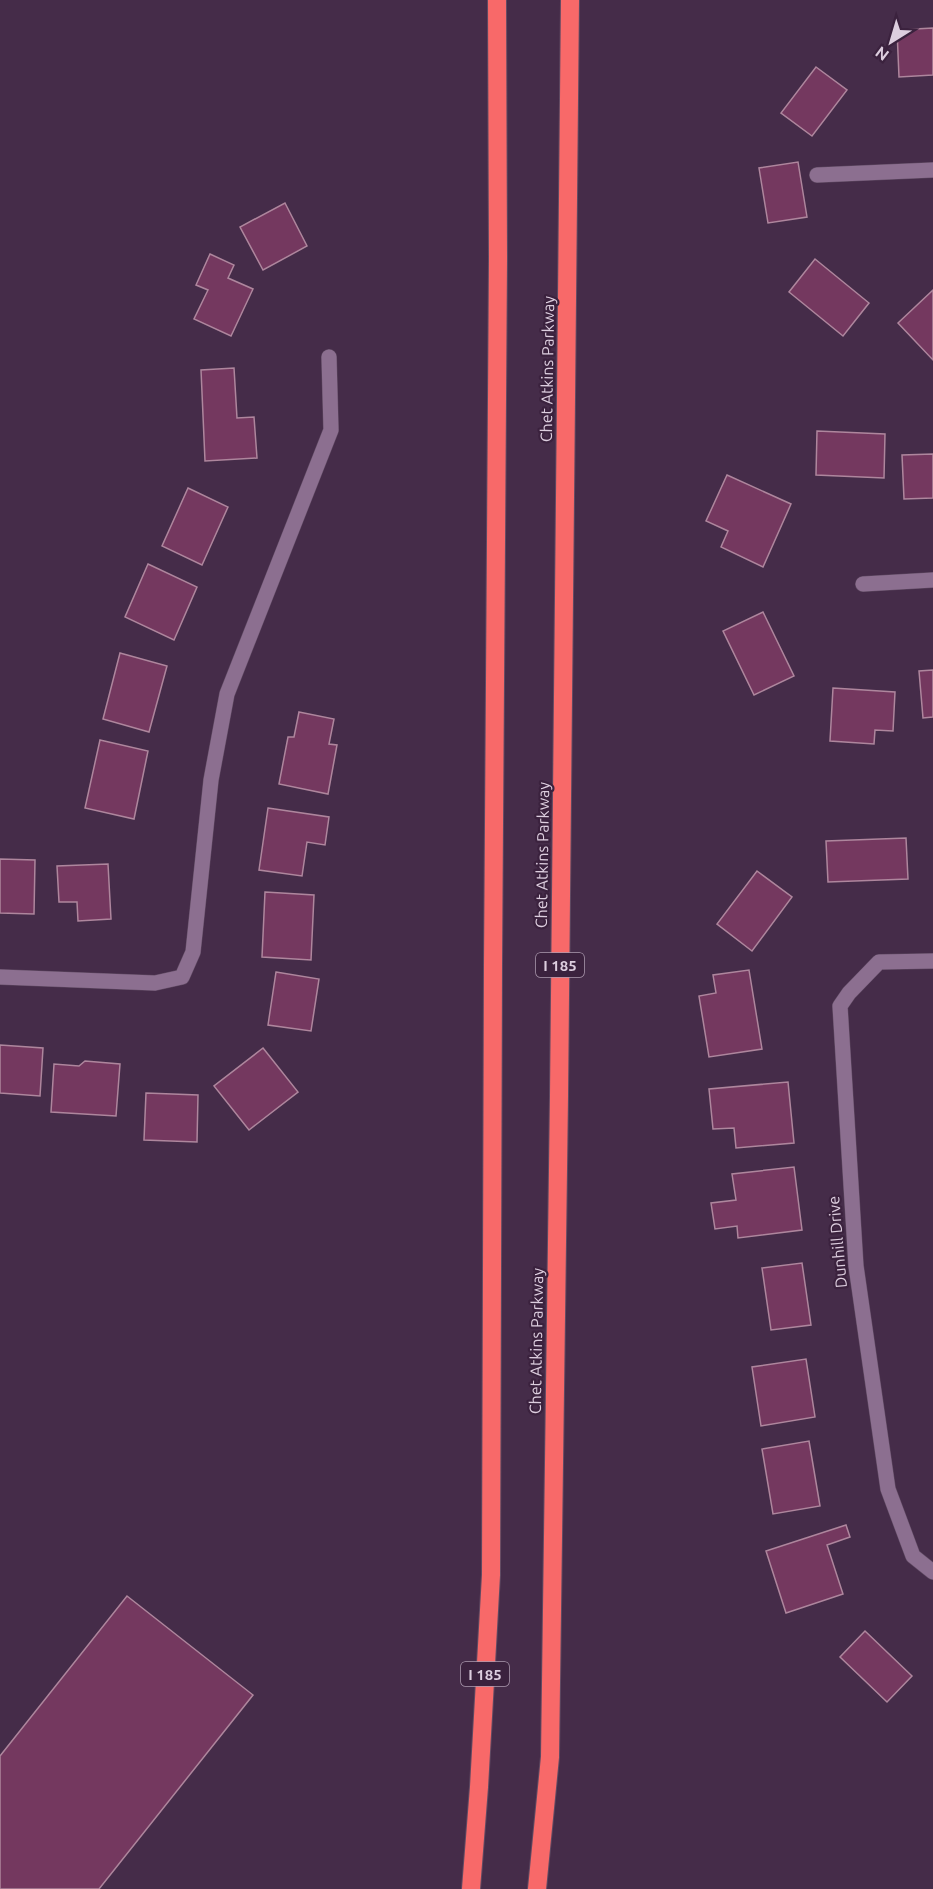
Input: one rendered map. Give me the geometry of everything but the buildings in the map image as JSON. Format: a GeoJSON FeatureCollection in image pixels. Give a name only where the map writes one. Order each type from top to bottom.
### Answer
{"type":"FeatureCollection","features":[{"type":"Feature","properties":{"kind":"highway","name":"I 185"},"geometry":{"type":"LineString","coordinates":[[471,1889],[491,1575],[492,977],[498,258],[497,0]]}},
{"type":"Feature","properties":{"kind":"highway","name":"Chet Atkins Parkway"},"geometry":{"type":"LineString","coordinates":[[537,1889],[550,1757],[570,0]]}},
{"type":"Feature","properties":{"kind":"street"},"geometry":{"type":"LineString","coordinates":[[818,175],[933,170]]}},
{"type":"Feature","properties":{"kind":"street"},"geometry":{"type":"LineString","coordinates":[[0,977],[155,983],[182,977],[193,952],[211,780],[226,694],[331,430],[328,357]]}},
{"type":"Feature","properties":{"kind":"street"},"geometry":{"type":"LineString","coordinates":[[862,584],[933,580]]}},
{"type":"Feature","properties":{"kind":"street","name":"Dunhill Drive"},"geometry":{"type":"LineString","coordinates":[[933,960],[879,962],[849,993],[840,1006],[856,1266],[888,1489],[913,1556],[933,1572]]}}]}
